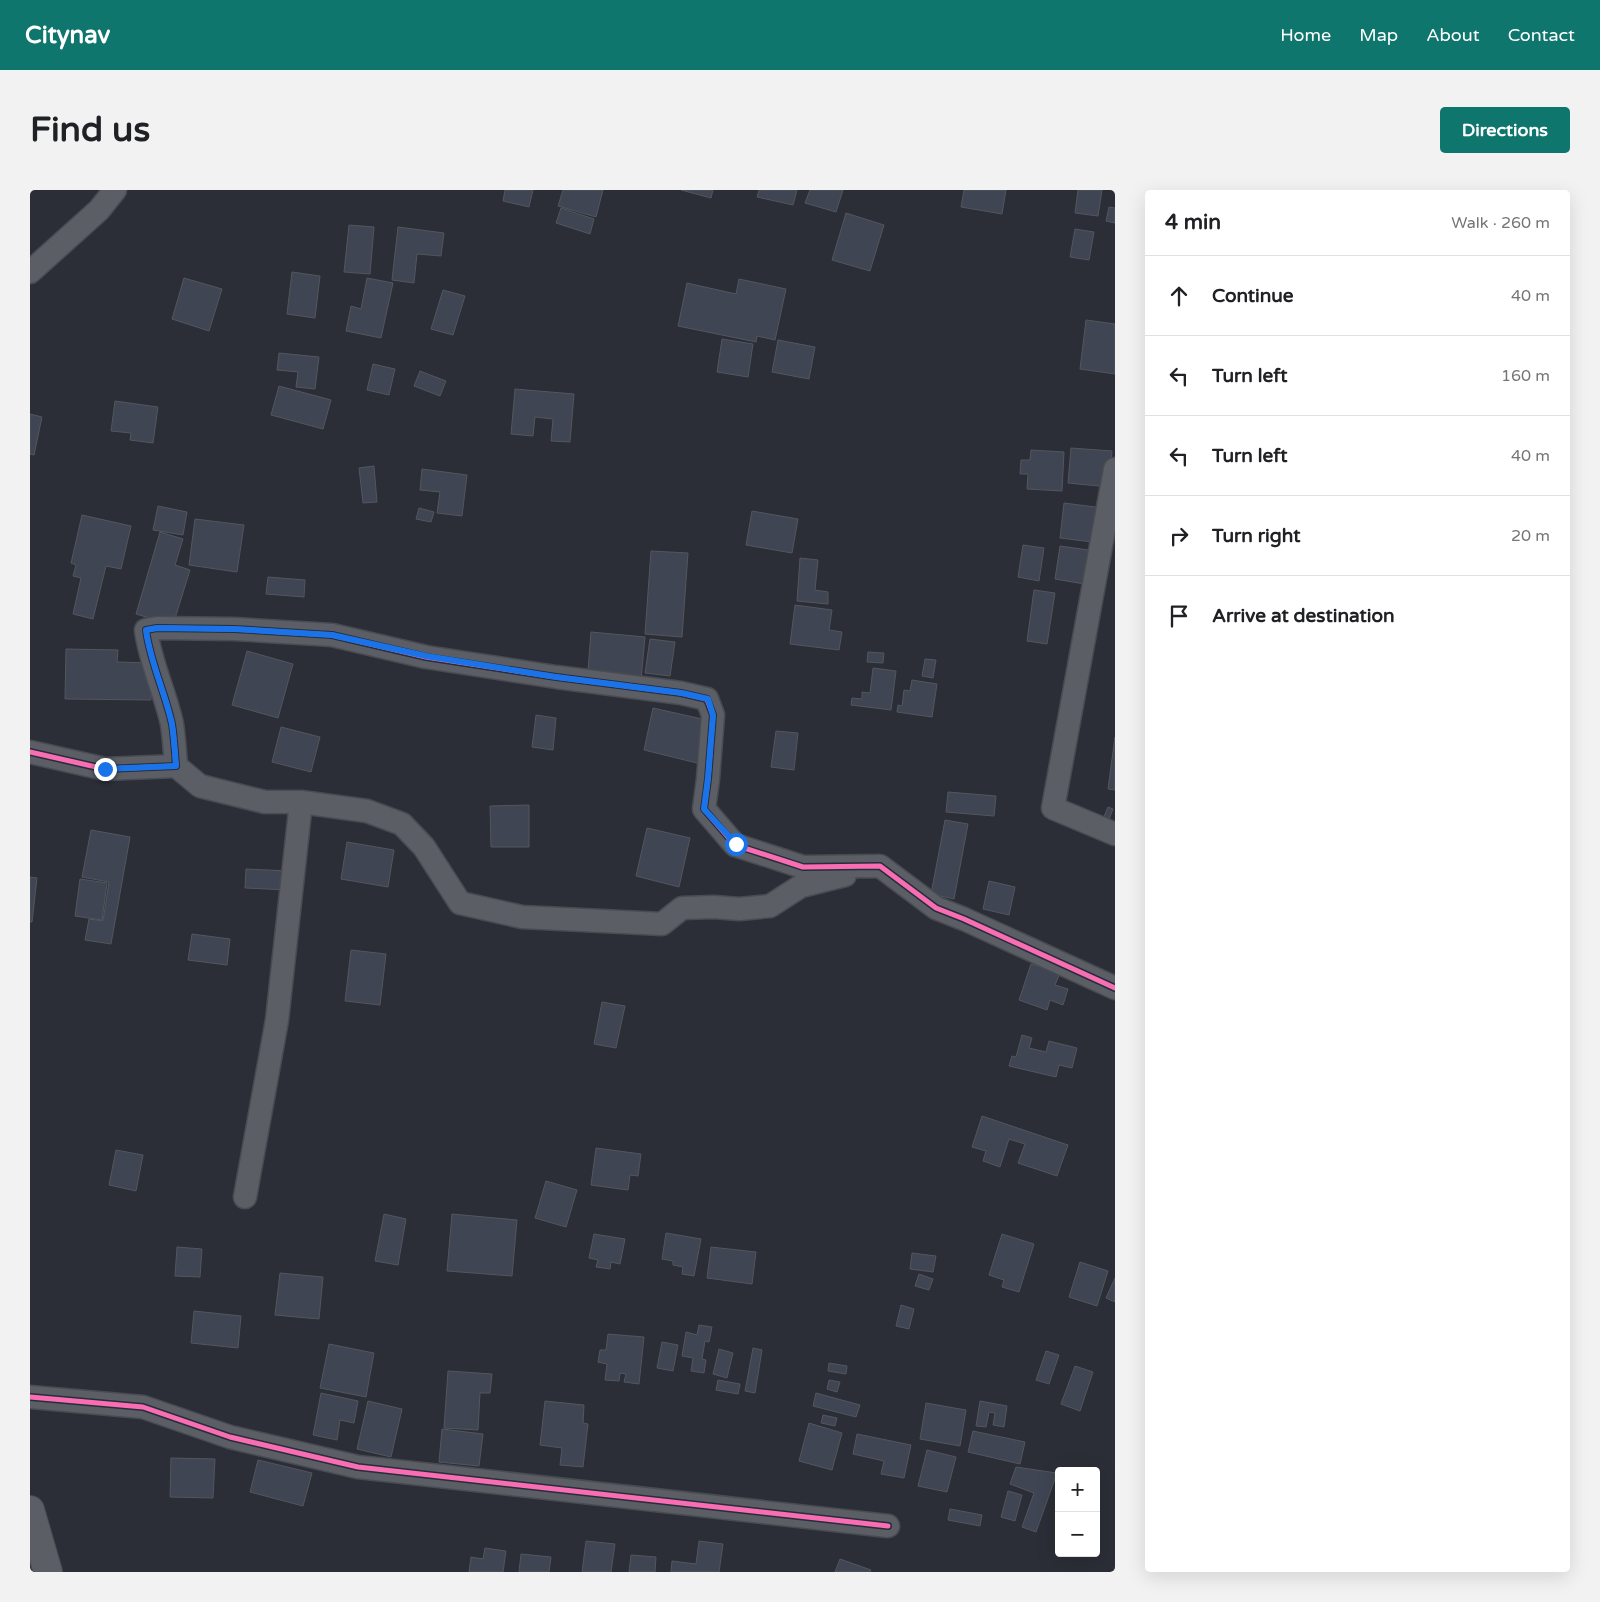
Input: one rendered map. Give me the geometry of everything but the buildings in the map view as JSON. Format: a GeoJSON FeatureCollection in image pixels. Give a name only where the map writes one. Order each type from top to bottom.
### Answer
{"type":"FeatureCollection","features":[{"type":"Feature","properties":{"kind":"street"},"geometry":{"type":"LineString","coordinates":[[30,272],[99,210],[115,190]]}},
{"type":"Feature","properties":{"kind":"street"},"geometry":{"type":"LineString","coordinates":[[1115,469],[1053,808],[1115,834]]}},
{"type":"Feature","properties":{"kind":"street"},"geometry":{"type":"LineString","coordinates":[[176,766],[172,724],[159,677],[148,649],[146,630],[157,628],[234,629],[332,635],[426,656],[556,677],[682,693],[708,699],[713,715],[704,809],[736,844],[803,867],[880,866],[936,908],[1115,988]]}},
{"type":"Feature","properties":{"kind":"street"},"geometry":{"type":"LineString","coordinates":[[30,752],[105,769],[176,766],[200,786],[265,802],[301,802],[367,812],[402,824],[424,847],[460,903],[522,917],[662,924],[682,908],[739,909],[770,906],[801,886],[880,866]]}},
{"type":"Feature","properties":{"kind":"street"},"geometry":{"type":"LineString","coordinates":[[245,1197],[278,1020],[301,802]]}},
{"type":"Feature","properties":{"kind":"street"},"geometry":{"type":"LineString","coordinates":[[30,1397],[143,1407],[230,1436],[358,1467],[888,1526]]}},
{"type":"Feature","properties":{"kind":"street"},"geometry":{"type":"LineString","coordinates":[[30,1510],[48,1572]]}},
{"type":"Feature","properties":{"kind":"cycle path"},"geometry":{"type":"LineString","coordinates":[[30,752],[105,769],[176,766],[172,724],[151,654],[146,630],[157,628],[234,629],[332,635],[426,657],[556,677],[681,693],[707,699],[713,715],[704,809],[735,845],[803,867],[880,866],[936,908],[1115,988]]}},
{"type":"Feature","properties":{"kind":"cycle path"},"geometry":{"type":"LineString","coordinates":[[30,1397],[143,1407],[230,1437],[358,1467],[888,1526]]}},
{"type":"Feature","properties":{"kind":"route"},"geometry":{"type":"LineString","coordinates":[[105,769],[176,766],[172,724],[159,677],[148,649],[146,630],[157,628],[234,629],[332,635],[426,656],[556,677],[682,693],[708,699],[713,715],[704,809],[736,844]]}}]}
